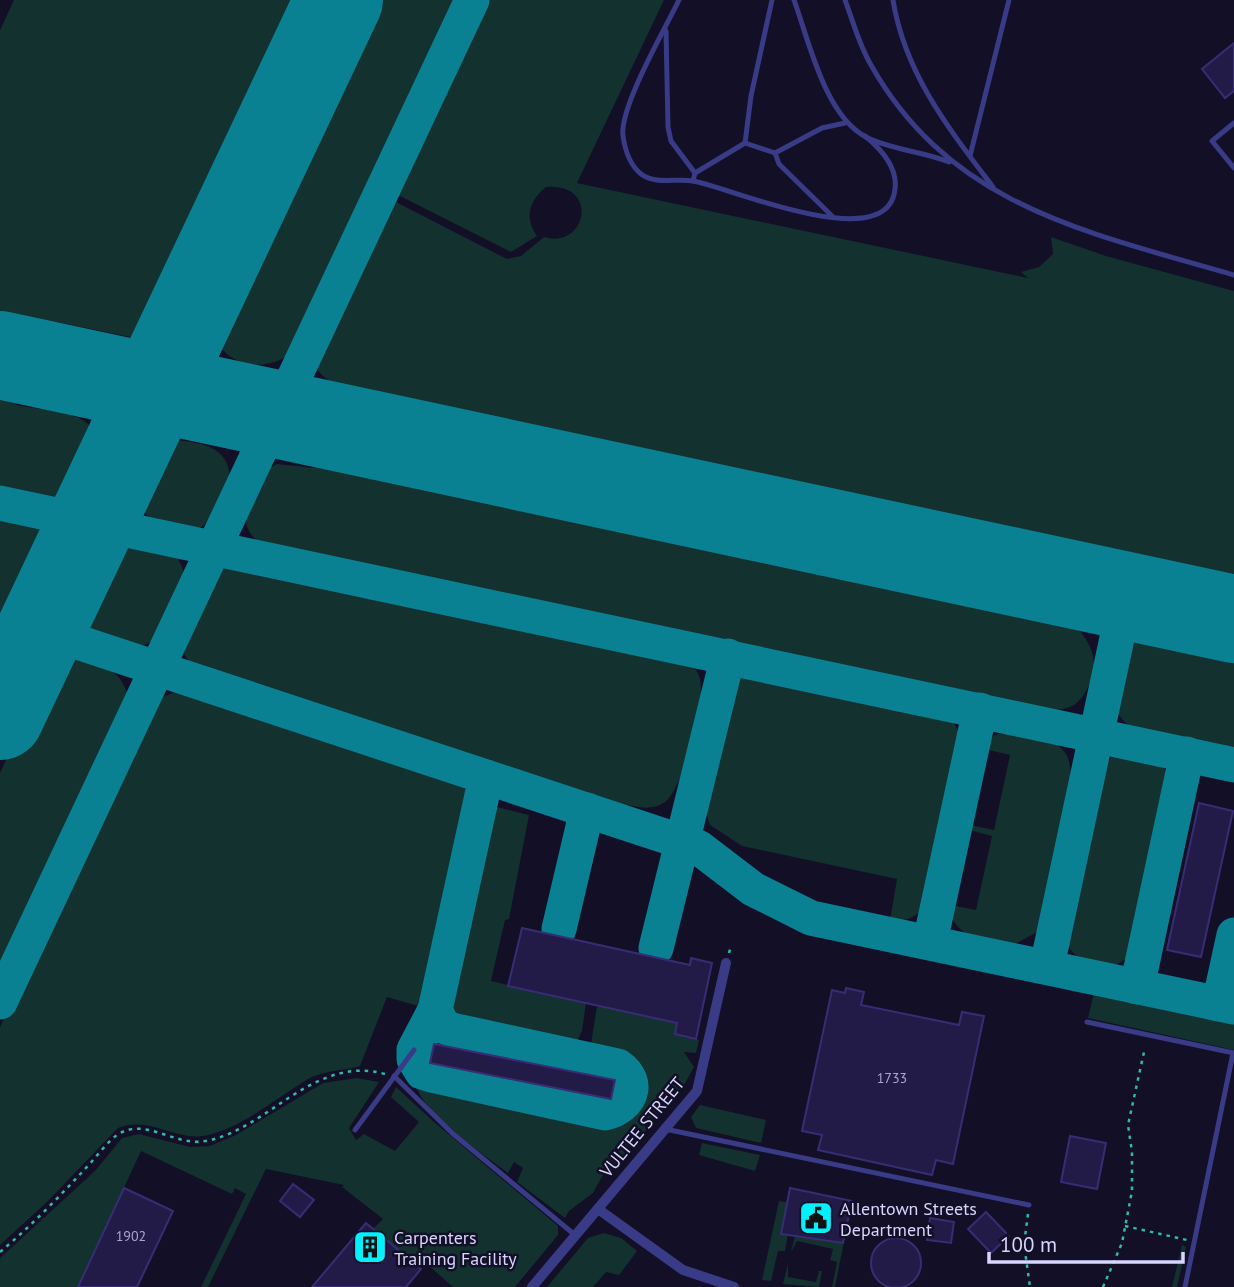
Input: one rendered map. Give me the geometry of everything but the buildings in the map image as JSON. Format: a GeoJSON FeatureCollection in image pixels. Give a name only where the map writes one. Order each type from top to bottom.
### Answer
{"type":"FeatureCollection","features":[{"type":"Feature","properties":{"kind":"street","name":"VULTEE STREET"},"geometry":{"type":"LineString","coordinates":[[531,1287],[665,1129],[701,1082],[726,963]]}},
{"type":"Feature","properties":{"kind":"street"},"geometry":{"type":"LineString","coordinates":[[598,1209],[683,1270],[734,1287]]}},
{"type":"Feature","properties":{"kind":"lane"},"geometry":{"type":"LineString","coordinates":[[680,0],[627,109],[622,134],[629,158],[642,174],[652,179],[692,181],[835,220],[870,219],[879,215],[893,199],[896,188],[891,167],[884,153],[845,123],[821,76],[794,0]]}},
{"type":"Feature","properties":{"kind":"lane"},"geometry":{"type":"LineString","coordinates":[[745,143],[746,124],[772,0]]}},
{"type":"Feature","properties":{"kind":"lane"},"geometry":{"type":"LineString","coordinates":[[845,0],[870,64],[913,126],[953,163],[1014,203],[1084,231],[1234,275]]}},
{"type":"Feature","properties":{"kind":"lane"},"geometry":{"type":"LineString","coordinates":[[893,0],[909,57],[931,105],[997,192]]}},
{"type":"Feature","properties":{"kind":"lane"},"geometry":{"type":"LineString","coordinates":[[970,156],[1009,0]]}},
{"type":"Feature","properties":{"kind":"lane"},"geometry":{"type":"LineString","coordinates":[[667,26],[665,67],[668,127],[671,141],[695,173]]}},
{"type":"Feature","properties":{"kind":"lane"},"geometry":{"type":"LineString","coordinates":[[1234,122],[1212,141],[1234,168]]}},
{"type":"Feature","properties":{"kind":"lane"},"geometry":{"type":"LineString","coordinates":[[692,181],[695,173],[745,143],[775,153],[822,128],[845,123]]}},
{"type":"Feature","properties":{"kind":"lane"},"geometry":{"type":"LineString","coordinates":[[865,136],[953,163]]}},
{"type":"Feature","properties":{"kind":"lane"},"geometry":{"type":"LineString","coordinates":[[775,153],[779,164],[835,220]]}},
{"type":"Feature","properties":{"kind":"lane"},"geometry":{"type":"LineString","coordinates":[[1087,1022],[1233,1053],[1185,1287]]}},
{"type":"Feature","properties":{"kind":"lane"},"geometry":{"type":"LineString","coordinates":[[355,1130],[414,1050]]}},
{"type":"Feature","properties":{"kind":"lane"},"geometry":{"type":"LineString","coordinates":[[394,1076],[452,1133],[575,1235]]}},
{"type":"Feature","properties":{"kind":"lane"},"geometry":{"type":"LineString","coordinates":[[665,1129],[1029,1205]]}},
{"type":"Feature","properties":{"kind":"path"},"geometry":{"type":"LineString","coordinates":[[1103,1287],[1114,1266],[1125,1226],[1132,1178],[1128,1125],[1144,1052]]}},
{"type":"Feature","properties":{"kind":"path"},"geometry":{"type":"LineString","coordinates":[[0,1252],[63,1192],[116,1136],[128,1129],[140,1128],[205,1142],[272,1110],[317,1080],[340,1073],[373,1070],[394,1076]]}},
{"type":"Feature","properties":{"kind":"path"},"geometry":{"type":"LineString","coordinates":[[1029,1205],[1024,1244],[1030,1287]]}},
{"type":"Feature","properties":{"kind":"path"},"geometry":{"type":"LineString","coordinates":[[1125,1226],[1195,1242]]}},
{"type":"Feature","properties":{"kind":"green space"},"geometry":{"type":"Polygon","coordinates":[[[14,0],[316,0],[163,324],[147,337],[135,338],[57,322],[27,338],[0,333],[0,30],[14,0]]]}},
{"type":"Feature","properties":{"kind":"green space"},"geometry":{"type":"Polygon","coordinates":[[[365,0],[458,0],[291,353],[267,364],[243,362],[222,349],[212,326],[365,0]]]}},
{"type":"Feature","properties":{"kind":"green space"},"geometry":{"type":"Polygon","coordinates":[[[484,0],[664,0],[577,183],[1028,278],[1021,272],[1039,267],[1053,254],[1051,237],[1106,256],[1234,291],[1234,595],[329,403],[333,382],[319,371],[317,353],[390,199],[507,259],[521,256],[544,237],[558,238],[570,234],[578,226],[581,204],[575,195],[563,189],[546,187],[530,210],[531,222],[537,236],[511,252],[394,193],[484,0]]]}},
{"type":"Feature","properties":{"kind":"green space"},"geometry":{"type":"Polygon","coordinates":[[[0,379],[20,383],[16,405],[69,414],[84,421],[93,430],[99,453],[96,466],[84,488],[74,496],[63,501],[49,502],[0,490],[0,379]]]}},
{"type":"Feature","properties":{"kind":"green space"},"geometry":{"type":"Polygon","coordinates":[[[178,440],[215,450],[224,458],[229,469],[227,493],[221,505],[214,516],[196,530],[158,523],[144,513],[133,496],[154,447],[178,440]]]}},
{"type":"Feature","properties":{"kind":"green space"},"geometry":{"type":"Polygon","coordinates":[[[319,447],[1035,599],[1071,622],[1089,644],[1094,669],[1090,683],[1080,700],[1065,709],[1027,708],[276,549],[261,543],[251,535],[246,522],[247,503],[256,483],[269,468],[277,464],[315,468],[319,447]]]}},
{"type":"Feature","properties":{"kind":"green space"},"geometry":{"type":"Polygon","coordinates":[[[0,512],[41,523],[52,539],[54,549],[0,668],[0,512]]]}},
{"type":"Feature","properties":{"kind":"green space"},"geometry":{"type":"Polygon","coordinates":[[[128,540],[157,546],[172,553],[182,567],[185,577],[176,604],[162,632],[149,643],[139,647],[116,645],[105,640],[95,633],[83,614],[84,593],[103,558],[113,546],[128,540]]]}},
{"type":"Feature","properties":{"kind":"green space"},"geometry":{"type":"Polygon","coordinates":[[[245,564],[683,658],[697,671],[700,679],[700,706],[686,763],[672,794],[665,802],[656,806],[628,805],[626,809],[510,768],[506,770],[195,670],[184,654],[184,645],[196,607],[216,574],[228,566],[245,564]]]}},
{"type":"Feature","properties":{"kind":"green space"},"geometry":{"type":"Polygon","coordinates":[[[1139,621],[1234,640],[1234,752],[1135,730],[1120,716],[1115,705],[1118,673],[1124,648],[1139,621]]]}},
{"type":"Feature","properties":{"kind":"green space"},"geometry":{"type":"Polygon","coordinates":[[[66,658],[87,659],[105,666],[119,678],[128,696],[0,972],[0,773],[47,672],[66,658]]]}},
{"type":"Feature","properties":{"kind":"green space"},"geometry":{"type":"Polygon","coordinates":[[[755,672],[935,710],[956,726],[961,751],[928,899],[913,917],[890,920],[897,879],[742,846],[710,825],[707,814],[707,777],[717,715],[727,688],[739,677],[755,672]]]}},
{"type":"Feature","properties":{"kind":"green space"},"geometry":{"type":"Polygon","coordinates":[[[181,690],[459,779],[469,796],[469,804],[425,1008],[387,997],[360,1066],[308,1079],[222,1131],[197,1136],[141,1125],[118,1128],[46,1203],[0,1245],[0,1027],[154,700],[181,690]]]}},
{"type":"Feature","properties":{"kind":"green space"},"geometry":{"type":"Polygon","coordinates":[[[1012,730],[1042,736],[1056,744],[1066,754],[1070,767],[1064,834],[1044,920],[1039,931],[1013,945],[984,941],[967,934],[949,912],[951,905],[976,910],[992,836],[965,829],[966,824],[994,830],[1010,755],[984,749],[993,736],[1012,730]]]}},
{"type":"Feature","properties":{"kind":"green space"},"geometry":{"type":"Polygon","coordinates":[[[1120,753],[1152,758],[1163,766],[1172,782],[1138,944],[1126,959],[1111,968],[1076,955],[1069,946],[1067,932],[1076,863],[1098,776],[1110,759],[1120,753]]]}},
{"type":"Feature","properties":{"kind":"green space"},"geometry":{"type":"Polygon","coordinates":[[[493,806],[529,815],[509,919],[505,920],[491,981],[586,1003],[582,1031],[573,1050],[465,1028],[449,1011],[446,996],[485,817],[493,806]]]}},
{"type":"Feature","properties":{"kind":"green space"},"geometry":{"type":"Polygon","coordinates":[[[1095,988],[1234,1016],[1234,1050],[1088,1018],[1095,988]]]}},
{"type":"Feature","properties":{"kind":"green space"},"geometry":{"type":"Polygon","coordinates":[[[597,1006],[677,1023],[675,1034],[699,1040],[696,1053],[684,1052],[694,1067],[683,1087],[637,1141],[628,1147],[621,1161],[604,1173],[593,1193],[569,1211],[565,1218],[517,1182],[523,1168],[514,1162],[508,1173],[436,1115],[417,1089],[417,1078],[608,1120],[626,1115],[638,1094],[643,1066],[586,1053],[591,1044],[597,1006]]]}},
{"type":"Feature","properties":{"kind":"green space"},"geometry":{"type":"Polygon","coordinates":[[[357,1078],[379,1082],[349,1128],[356,1140],[364,1134],[395,1151],[419,1122],[391,1097],[396,1087],[558,1226],[558,1235],[515,1287],[453,1287],[420,1258],[414,1263],[373,1229],[383,1219],[342,1187],[344,1185],[266,1169],[208,1287],[201,1287],[246,1194],[235,1188],[232,1194],[141,1151],[78,1287],[0,1287],[0,1258],[95,1171],[122,1138],[139,1134],[190,1147],[210,1146],[236,1135],[323,1083],[357,1078]]]}},
{"type":"Feature","properties":{"kind":"green space"},"geometry":{"type":"Polygon","coordinates":[[[700,1105],[766,1120],[761,1143],[696,1128],[691,1117],[700,1105]]]}},
{"type":"Feature","properties":{"kind":"green space"},"geometry":{"type":"Polygon","coordinates":[[[702,1143],[760,1155],[755,1171],[699,1155],[702,1143]]]}},
{"type":"Feature","properties":{"kind":"green space"},"geometry":{"type":"Polygon","coordinates":[[[779,1201],[787,1202],[781,1233],[788,1235],[785,1251],[778,1251],[771,1281],[762,1280],[779,1201]]]}},
{"type":"Feature","properties":{"kind":"green space"},"geometry":{"type":"Polygon","coordinates":[[[852,1201],[835,1287],[832,1287],[837,1262],[830,1260],[833,1249],[797,1241],[791,1252],[795,1236],[843,1243],[852,1201]]]}},
{"type":"Feature","properties":{"kind":"green space"},"geometry":{"type":"Polygon","coordinates":[[[604,1233],[621,1238],[637,1251],[619,1275],[606,1272],[593,1287],[547,1287],[588,1238],[604,1233]]]}},
{"type":"Feature","properties":{"kind":"green space"},"geometry":{"type":"Polygon","coordinates":[[[1182,1245],[1186,1247],[1177,1287],[1172,1287],[1182,1245]]]}},
{"type":"Feature","properties":{"kind":"green space"},"geometry":{"type":"Polygon","coordinates":[[[788,1264],[788,1277],[816,1282],[819,1271],[822,1271],[819,1287],[783,1284],[788,1264]]]}},
{"type":"Feature","properties":{"kind":"taxiway"},"geometry":{"type":"LineString","coordinates":[[0,1002],[472,0]]}},
{"type":"Feature","properties":{"kind":"taxiway"},"geometry":{"type":"LineString","coordinates":[[0,503],[1234,765]]}},
{"type":"Feature","properties":{"kind":"taxiway"},"geometry":{"type":"LineString","coordinates":[[1047,966],[1126,596]]}},
{"type":"Feature","properties":{"kind":"taxiway"},"geometry":{"type":"LineString","coordinates":[[41,630],[698,847],[753,889],[811,918],[1234,1007]]}},
{"type":"Feature","properties":{"kind":"taxiway"},"geometry":{"type":"LineString","coordinates":[[656,948],[728,656]]}},
{"type":"Feature","properties":{"kind":"taxiway"},"geometry":{"type":"LineString","coordinates":[[930,942],[980,710]]}},
{"type":"Feature","properties":{"kind":"taxiway"},"geometry":{"type":"LineString","coordinates":[[1137,987],[1187,754]]}},
{"type":"Feature","properties":{"kind":"taxiway"},"geometry":{"type":"LineString","coordinates":[[435,1010],[443,1026],[452,1030],[618,1066],[630,1080],[630,1094],[621,1106],[605,1113],[431,1075],[422,1072],[414,1059],[414,1050],[435,1010],[486,777]]}},
{"type":"Feature","properties":{"kind":"taxiway"},"geometry":{"type":"LineString","coordinates":[[559,929],[587,810]]}},
{"type":"Feature","properties":{"kind":"taxiway"},"geometry":{"type":"LineString","coordinates":[[1219,1004],[1234,935]]}},
{"type":"Feature","properties":{"kind":"runway"},"geometry":{"type":"LineString","coordinates":[[0,716],[339,0]]}},
{"type":"Feature","properties":{"kind":"runway"},"geometry":{"type":"LineString","coordinates":[[0,355],[1234,619]]}},
{"type":"Feature","properties":{"kind":"place","name":"Allentown Streets Department"},"geometry":{"type":"Point","coordinates":[816,1218]}},
{"type":"Feature","properties":{"kind":"place","name":"Carpenters Training Facility"},"geometry":{"type":"Point","coordinates":[370,1247]}}]}
